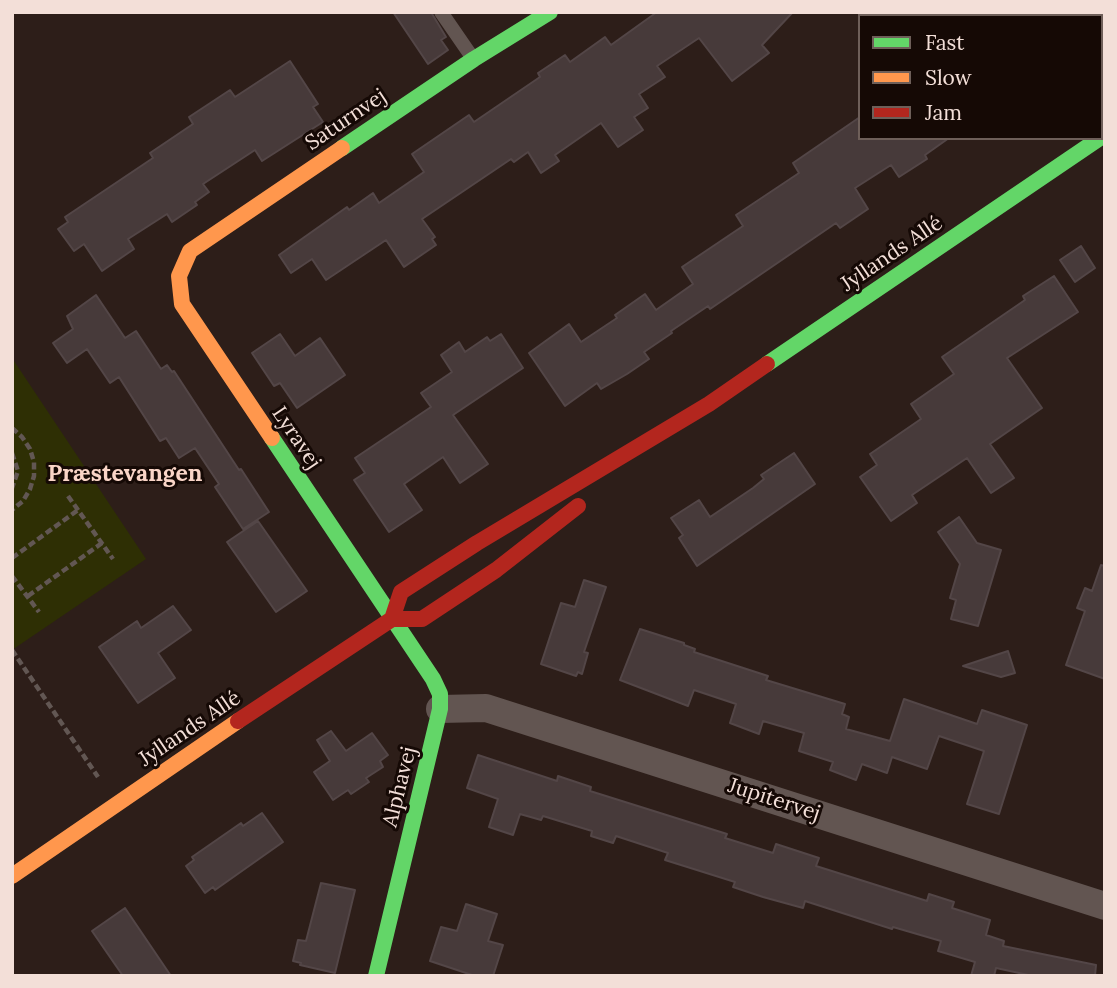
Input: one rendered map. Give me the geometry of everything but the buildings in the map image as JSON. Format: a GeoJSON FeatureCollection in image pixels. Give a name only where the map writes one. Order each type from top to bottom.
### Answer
{"type":"FeatureCollection","features":[{"type":"Feature","properties":{"kind":"street","name":"Saturnvej"},"geometry":{"type":"LineString","coordinates":[[179,276],[190,251],[474,59],[550,12]]}},
{"type":"Feature","properties":{"kind":"street","name":"Jyllands Allé"},"geometry":{"type":"LineString","coordinates":[[392,620],[401,592],[477,542],[709,404],[1098,140]]}},
{"type":"Feature","properties":{"kind":"street","name":"Lyravej"},"geometry":{"type":"LineString","coordinates":[[179,276],[182,304],[392,620]]}},
{"type":"Feature","properties":{"kind":"street","name":"Jyllands Allé"},"geometry":{"type":"LineString","coordinates":[[12,876],[392,620],[422,619],[496,570],[709,404]]}},
{"type":"Feature","properties":{"kind":"street","name":"Alphavej"},"geometry":{"type":"LineString","coordinates":[[376,976],[440,709],[440,694],[433,680],[392,620]]}},
{"type":"Feature","properties":{"kind":"street","name":"Jupitervej"},"geometry":{"type":"LineString","coordinates":[[440,709],[486,708],[1105,906]]}},
{"type":"Feature","properties":{"kind":"lane"},"geometry":{"type":"LineString","coordinates":[[441,12],[474,59]]}},
{"type":"Feature","properties":{"kind":"path"},"geometry":{"type":"LineString","coordinates":[[12,428],[30,449],[34,476],[23,501],[12,510]]}},
{"type":"Feature","properties":{"kind":"path"},"geometry":{"type":"LineString","coordinates":[[12,453],[18,471],[12,488]]}},
{"type":"Feature","properties":{"kind":"path"},"geometry":{"type":"LineString","coordinates":[[68,496],[113,559]]}},
{"type":"Feature","properties":{"kind":"path"},"geometry":{"type":"LineString","coordinates":[[12,558],[78,510]]}},
{"type":"Feature","properties":{"kind":"path"},"geometry":{"type":"LineString","coordinates":[[28,596],[102,543]]}},
{"type":"Feature","properties":{"kind":"path"},"geometry":{"type":"LineString","coordinates":[[13,578],[39,612]]}},
{"type":"Feature","properties":{"kind":"path"},"geometry":{"type":"LineString","coordinates":[[12,650],[117,804]]}},
{"type":"Feature","properties":{"kind":"shaded area"},"geometry":{"type":"Polygon","coordinates":[[[14,361],[146,559],[12,650],[12,362],[14,361]]]}},
{"type":"Feature","properties":{"kind":"traffic: fast"},"geometry":{"type":"LineString","coordinates":[[342,148],[474,59],[550,12]]}},
{"type":"Feature","properties":{"kind":"traffic: fast"},"geometry":{"type":"LineString","coordinates":[[767,364],[1097,140]]}},
{"type":"Feature","properties":{"kind":"traffic: fast"},"geometry":{"type":"LineString","coordinates":[[272,438],[433,679],[440,694],[440,709],[376,976]]}},
{"type":"Feature","properties":{"kind":"traffic: slow"},"geometry":{"type":"LineString","coordinates":[[272,438],[182,304],[179,276],[190,251],[342,148]]}},
{"type":"Feature","properties":{"kind":"traffic: slow"},"geometry":{"type":"LineString","coordinates":[[12,876],[238,721]]}},
{"type":"Feature","properties":{"kind":"traffic: jam"},"geometry":{"type":"LineString","coordinates":[[392,619],[401,592],[477,543],[709,404],[767,364]]}},
{"type":"Feature","properties":{"kind":"traffic: jam"},"geometry":{"type":"LineString","coordinates":[[238,721],[392,619],[422,619],[496,570],[578,506]]}},
{"type":"Feature","properties":{"kind":"district","name":"Præstevangen"},"geometry":{"type":"Point","coordinates":[125,474]}}]}
